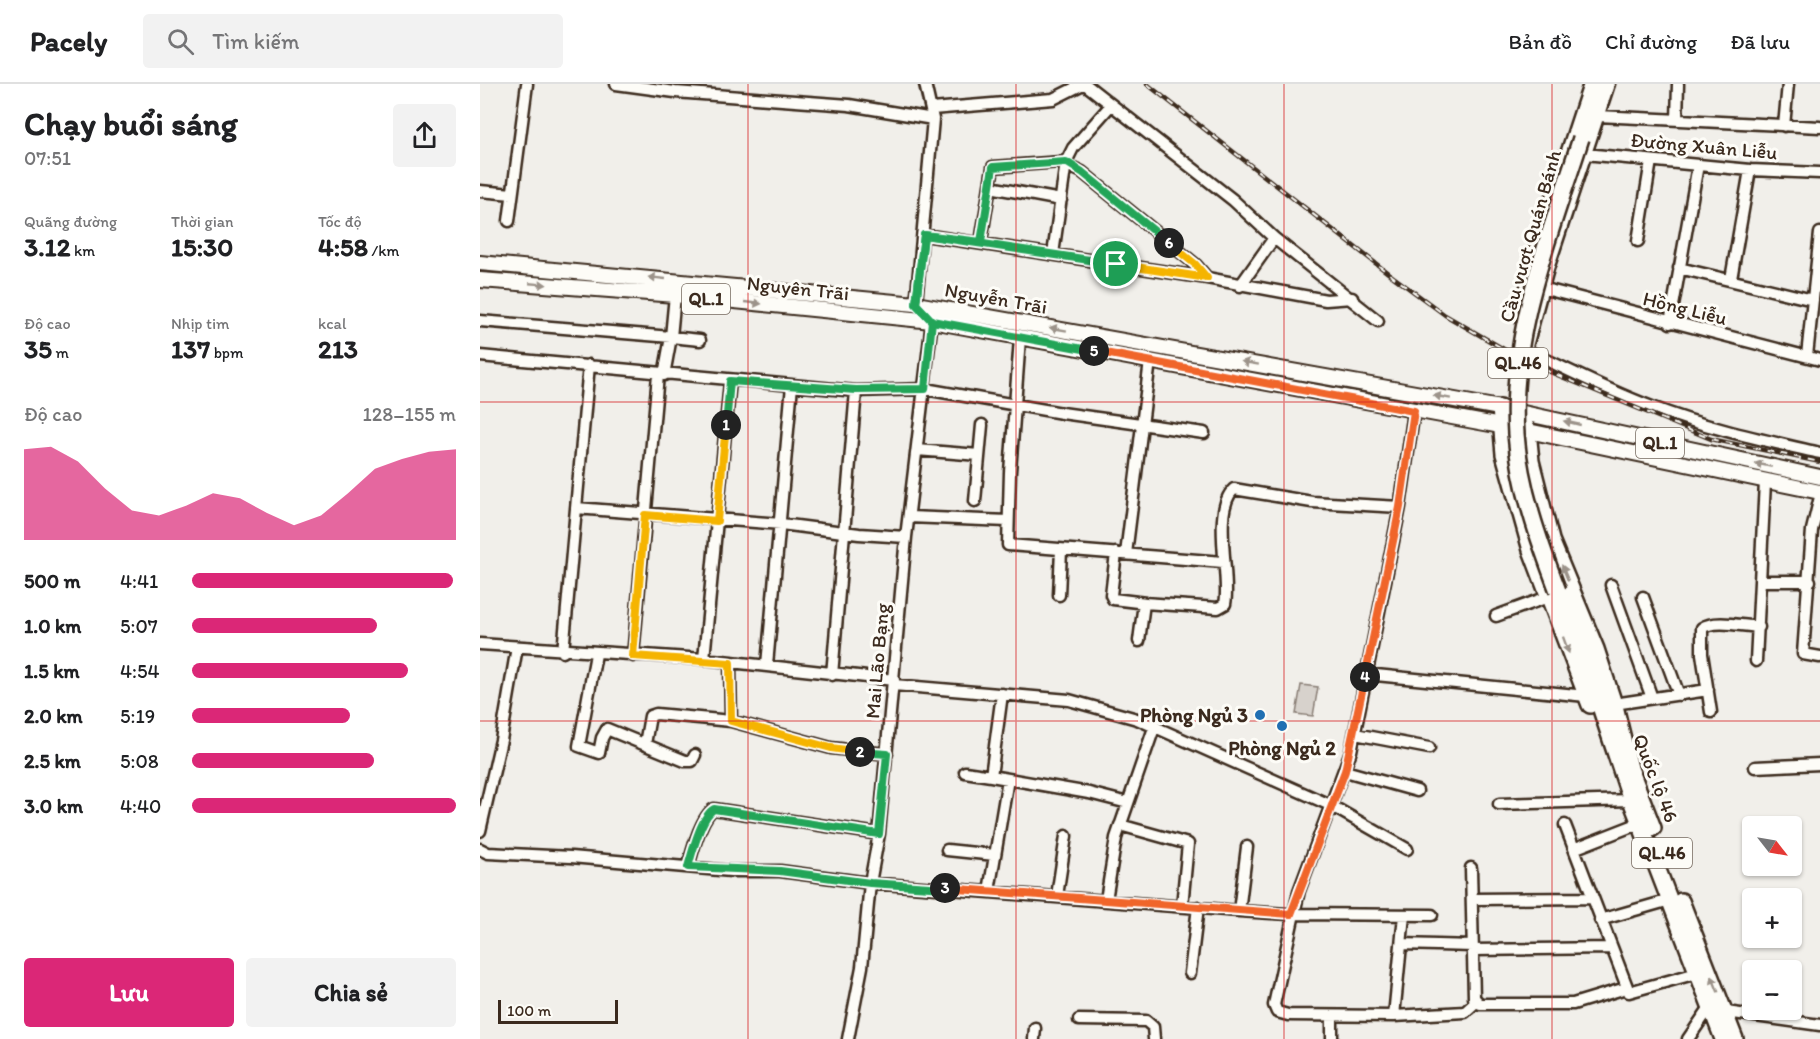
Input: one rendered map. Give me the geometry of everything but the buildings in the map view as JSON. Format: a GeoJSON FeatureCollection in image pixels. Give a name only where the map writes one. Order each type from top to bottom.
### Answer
{"type":"FeatureCollection","features":[{"type":"Feature","properties":{"kind":"highway","name":"Cầu vượt Quán Bánh"},"geometry":{"type":"LineString","coordinates":[[1553,594],[1521,474],[1515,408],[1517,374],[1529,309],[1599,84]]}},
{"type":"Feature","properties":{"kind":"highway"},"geometry":{"type":"LineString","coordinates":[[1500,408],[1504,454],[1528,540],[1553,594],[1586,696],[1624,766]]}},
{"type":"Feature","properties":{"kind":"highway"},"geometry":{"type":"LineString","coordinates":[[1519,412],[1528,431],[1531,461],[1551,540],[1596,649],[1614,704],[1624,766]]}},
{"type":"Feature","properties":{"kind":"highway","name":"Quốc lộ 46"},"geometry":{"type":"LineString","coordinates":[[1553,594],[1587,667],[1644,820],[1670,900],[1723,1039]]}},
{"type":"Feature","properties":{"kind":"highway","name":"Quốc lộ 46"},"geometry":{"type":"LineString","coordinates":[[1624,766],[1631,800],[1644,820],[1726,1012],[1735,1039]]}},
{"type":"Feature","properties":{"kind":"main road","name":"Nguyễn Trãi"},"geometry":{"type":"LineString","coordinates":[[480,263],[916,304],[1500,408]]}},
{"type":"Feature","properties":{"kind":"main road","name":"Nguyên Trãi"},"geometry":{"type":"LineString","coordinates":[[480,280],[932,321]]}},
{"type":"Feature","properties":{"kind":"main road"},"geometry":{"type":"LineString","coordinates":[[916,304],[932,321]]}},
{"type":"Feature","properties":{"kind":"main road","name":"Nguyễn Trãi"},"geometry":{"type":"LineString","coordinates":[[932,321],[1500,427]]}},
{"type":"Feature","properties":{"kind":"main road","name":"QL.1"},"geometry":{"type":"LineString","coordinates":[[1500,408],[1820,477]]}},
{"type":"Feature","properties":{"kind":"main road","name":"QL.1"},"geometry":{"type":"LineString","coordinates":[[1500,427],[1820,492]]}},
{"type":"Feature","properties":{"kind":"street"},"geometry":{"type":"LineString","coordinates":[[510,221],[527,84]]}},
{"type":"Feature","properties":{"kind":"street"},"geometry":{"type":"LineString","coordinates":[[616,84],[932,114],[1048,99],[1068,94],[1084,84],[1233,200],[1274,238],[1378,321]]}},
{"type":"Feature","properties":{"kind":"street"},"geometry":{"type":"LineString","coordinates":[[916,304],[924,235],[932,114],[926,84]]}},
{"type":"Feature","properties":{"kind":"street"},"geometry":{"type":"LineString","coordinates":[[1542,290],[1529,287],[1526,281],[1539,232],[1589,84]]}},
{"type":"Feature","properties":{"kind":"street"},"geometry":{"type":"LineString","coordinates":[[1609,84],[1558,238],[1526,350],[1599,386],[1671,414],[1731,433],[1820,453]]}},
{"type":"Feature","properties":{"kind":"street"},"geometry":{"type":"LineString","coordinates":[[1677,120],[1678,84]]}},
{"type":"Feature","properties":{"kind":"street"},"geometry":{"type":"LineString","coordinates":[[1784,126],[1788,84]]}},
{"type":"Feature","properties":{"kind":"street"},"geometry":{"type":"LineString","coordinates":[[1053,254],[1066,162],[1073,148],[1111,105]]}},
{"type":"Feature","properties":{"kind":"street"},"geometry":{"type":"LineString","coordinates":[[1598,116],[1820,128]]}},
{"type":"Feature","properties":{"kind":"street","name":"Đường Xuân Liễu"},"geometry":{"type":"LineString","coordinates":[[1585,154],[1750,170],[1820,173]]}},
{"type":"Feature","properties":{"kind":"street"},"geometry":{"type":"LineString","coordinates":[[1638,241],[1651,160]]}},
{"type":"Feature","properties":{"kind":"street"},"geometry":{"type":"LineString","coordinates":[[981,242],[992,170],[996,166],[1066,162],[1082,172],[1186,257],[1207,278]]}},
{"type":"Feature","properties":{"kind":"street"},"geometry":{"type":"LineString","coordinates":[[1670,323],[1698,165]]}},
{"type":"Feature","properties":{"kind":"street"},"geometry":{"type":"LineString","coordinates":[[1731,279],[1750,170]]}},
{"type":"Feature","properties":{"kind":"street"},"geometry":{"type":"LineString","coordinates":[[990,187],[1061,200]]}},
{"type":"Feature","properties":{"kind":"street"},"geometry":{"type":"LineString","coordinates":[[480,191],[512,194]]}},
{"type":"Feature","properties":{"kind":"street"},"geometry":{"type":"LineString","coordinates":[[1539,232],[1558,238]]}},
{"type":"Feature","properties":{"kind":"street"},"geometry":{"type":"LineString","coordinates":[[1807,356],[1820,233]]}},
{"type":"Feature","properties":{"kind":"street"},"geometry":{"type":"LineString","coordinates":[[924,235],[1207,278],[1240,286],[1326,300],[1352,298]]}},
{"type":"Feature","properties":{"kind":"street"},"geometry":{"type":"LineString","coordinates":[[1240,286],[1274,238]]}},
{"type":"Feature","properties":{"kind":"street"},"geometry":{"type":"LineString","coordinates":[[1679,268],[1813,300]]}},
{"type":"Feature","properties":{"kind":"street","name":"Hồng Liễu"},"geometry":{"type":"LineString","coordinates":[[1542,290],[1820,360]]}},
{"type":"Feature","properties":{"kind":"street"},"geometry":{"type":"LineString","coordinates":[[633,656],[645,515],[661,375],[671,337],[675,296]]}},
{"type":"Feature","properties":{"kind":"street"},"geometry":{"type":"LineString","coordinates":[[480,321],[700,340]]}},
{"type":"Feature","properties":{"kind":"street","name":"Mai Lão Bạng"},"geometry":{"type":"LineString","coordinates":[[848,1039],[862,967],[870,883],[879,834],[906,537],[932,321]]}},
{"type":"Feature","properties":{"kind":"street"},"geometry":{"type":"LineString","coordinates":[[1020,338],[1008,521],[1010,547],[1223,562]]}},
{"type":"Feature","properties":{"kind":"street"},"geometry":{"type":"LineString","coordinates":[[480,357],[589,365],[661,375],[730,381],[856,390],[925,389],[1062,413],[1204,432]]}},
{"type":"Feature","properties":{"kind":"street"},"geometry":{"type":"LineString","coordinates":[[1150,361],[1143,423],[1121,554],[1111,595],[1113,598],[1146,603],[1222,607],[1226,600],[1223,562],[1226,511],[1230,493],[1234,489],[1312,502],[1400,507]]}},
{"type":"Feature","properties":{"kind":"street"},"geometry":{"type":"LineString","coordinates":[[563,652],[589,365]]}},
{"type":"Feature","properties":{"kind":"street"},"geometry":{"type":"LineString","coordinates":[[704,659],[730,381]]}},
{"type":"Feature","properties":{"kind":"street"},"geometry":{"type":"LineString","coordinates":[[767,665],[792,385]]}},
{"type":"Feature","properties":{"kind":"street"},"geometry":{"type":"LineString","coordinates":[[832,675],[856,390]]}},
{"type":"Feature","properties":{"kind":"street"},"geometry":{"type":"LineString","coordinates":[[1414,411],[1400,507],[1354,734],[1345,771],[1330,805],[1293,912],[1274,1005],[1281,1014],[1332,1017],[1394,1016],[1465,1012],[1476,1002],[1573,1004],[1626,988]]}},
{"type":"Feature","properties":{"kind":"street"},"geometry":{"type":"LineString","coordinates":[[975,501],[982,425]]}},
{"type":"Feature","properties":{"kind":"street"},"geometry":{"type":"LineString","coordinates":[[917,450],[979,455]]}},
{"type":"Feature","properties":{"kind":"street"},"geometry":{"type":"LineString","coordinates":[[1756,661],[1765,482]]}},
{"type":"Feature","properties":{"kind":"street"},"geometry":{"type":"LineString","coordinates":[[1820,497],[1812,530],[1803,654],[1820,657]]}},
{"type":"Feature","properties":{"kind":"street"},"geometry":{"type":"LineString","coordinates":[[576,508],[717,521],[781,524],[906,537]]}},
{"type":"Feature","properties":{"kind":"street"},"geometry":{"type":"LineString","coordinates":[[909,517],[1008,521]]}},
{"type":"Feature","properties":{"kind":"street"},"geometry":{"type":"LineString","coordinates":[[1059,595],[1062,550]]}},
{"type":"Feature","properties":{"kind":"street"},"geometry":{"type":"LineString","coordinates":[[1760,581],[1810,581]]}},
{"type":"Feature","properties":{"kind":"street"},"geometry":{"type":"LineString","coordinates":[[1611,585],[1652,698]]}},
{"type":"Feature","properties":{"kind":"street"},"geometry":{"type":"LineString","coordinates":[[1497,616],[1553,594]]}},
{"type":"Feature","properties":{"kind":"street"},"geometry":{"type":"LineString","coordinates":[[1643,597],[1679,695]]}},
{"type":"Feature","properties":{"kind":"street"},"geometry":{"type":"LineString","coordinates":[[1139,641],[1142,605],[1146,603]]}},
{"type":"Feature","properties":{"kind":"street"},"geometry":{"type":"LineString","coordinates":[[1711,712],[1702,628],[1706,625],[1759,627]]}},
{"type":"Feature","properties":{"kind":"street"},"geometry":{"type":"LineString","coordinates":[[480,644],[563,652],[704,659],[767,665],[894,683],[1080,702],[1155,725],[1330,805],[1407,849]]}},
{"type":"Feature","properties":{"kind":"street"},"geometry":{"type":"LineString","coordinates":[[480,831],[501,740],[517,647]]}},
{"type":"Feature","properties":{"kind":"street"},"geometry":{"type":"LineString","coordinates":[[596,654],[579,746],[599,753],[602,738],[607,729],[685,761],[692,761],[695,755]]}},
{"type":"Feature","properties":{"kind":"street"},"geometry":{"type":"LineString","coordinates":[[730,663],[731,721]]}},
{"type":"Feature","properties":{"kind":"street"},"geometry":{"type":"LineString","coordinates":[[1366,674],[1586,696]]}},
{"type":"Feature","properties":{"kind":"street"},"geometry":{"type":"LineString","coordinates":[[1614,704],[1708,690]]}},
{"type":"Feature","properties":{"kind":"street"},"geometry":{"type":"LineString","coordinates":[[991,776],[1002,694]]}},
{"type":"Feature","properties":{"kind":"street"},"geometry":{"type":"LineString","coordinates":[[645,744],[650,716],[656,714],[731,721],[831,748],[887,754]]}},
{"type":"Feature","properties":{"kind":"street"},"geometry":{"type":"LineString","coordinates":[[1106,900],[1120,825],[1155,725]]}},
{"type":"Feature","properties":{"kind":"street"},"geometry":{"type":"LineString","coordinates":[[1354,734],[1430,748]]}},
{"type":"Feature","properties":{"kind":"street"},"geometry":{"type":"LineString","coordinates":[[1755,767],[1820,764]]}},
{"type":"Feature","properties":{"kind":"street"},"geometry":{"type":"LineString","coordinates":[[1345,771],[1417,791]]}},
{"type":"Feature","properties":{"kind":"street"},"geometry":{"type":"LineString","coordinates":[[965,772],[1089,793],[1128,803]]}},
{"type":"Feature","properties":{"kind":"street"},"geometry":{"type":"LineString","coordinates":[[989,891],[1008,779]]}},
{"type":"Feature","properties":{"kind":"street"},"geometry":{"type":"LineString","coordinates":[[1499,804],[1631,800]]}},
{"type":"Feature","properties":{"kind":"street"},"geometry":{"type":"LineString","coordinates":[[688,867],[698,836],[709,812],[714,809],[879,834]]}},
{"type":"Feature","properties":{"kind":"street"},"geometry":{"type":"LineString","coordinates":[[1576,848],[1644,820]]}},
{"type":"Feature","properties":{"kind":"street"},"geometry":{"type":"LineString","coordinates":[[1120,825],[1188,843],[1182,906]]}},
{"type":"Feature","properties":{"kind":"street"},"geometry":{"type":"LineString","coordinates":[[1565,825],[1576,848],[1600,921],[1626,988],[1631,992],[1697,973]]}},
{"type":"Feature","properties":{"kind":"street"},"geometry":{"type":"LineString","coordinates":[[1057,896],[1066,836]]}},
{"type":"Feature","properties":{"kind":"street"},"geometry":{"type":"LineString","coordinates":[[1239,910],[1246,847]]}},
{"type":"Feature","properties":{"kind":"street"},"geometry":{"type":"LineString","coordinates":[[480,849],[488,853],[571,856],[688,867],[780,871],[870,883],[1239,910],[1432,915]]}},
{"type":"Feature","properties":{"kind":"street"},"geometry":{"type":"LineString","coordinates":[[947,850],[995,855]]}},
{"type":"Feature","properties":{"kind":"street"},"geometry":{"type":"LineString","coordinates":[[1471,868],[1473,998],[1476,1002]]}},
{"type":"Feature","properties":{"kind":"street"},"geometry":{"type":"LineString","coordinates":[[1472,899],[1592,898]]}},
{"type":"Feature","properties":{"kind":"street"},"geometry":{"type":"LineString","coordinates":[[1600,921],[1670,900]]}},
{"type":"Feature","properties":{"kind":"street"},"geometry":{"type":"LineString","coordinates":[[1190,973],[1198,907]]}},
{"type":"Feature","properties":{"kind":"street"},"geometry":{"type":"LineString","coordinates":[[1394,1016],[1404,915]]}},
{"type":"Feature","properties":{"kind":"street"},"geometry":{"type":"LineString","coordinates":[[1401,944],[1473,948],[1611,948]]}},
{"type":"Feature","properties":{"kind":"street"},"geometry":{"type":"LineString","coordinates":[[1688,1039],[1710,1007],[1726,1012],[1820,1025]]}},
{"type":"Feature","properties":{"kind":"street"},"geometry":{"type":"LineString","coordinates":[[1332,1017],[1332,1039]]}},
{"type":"Feature","properties":{"kind":"street"},"geometry":{"type":"LineString","coordinates":[[1079,1020],[1146,1021],[1153,1027],[1154,1039]]}},
{"type":"Feature","properties":{"kind":"shaded area"},"geometry":{"type":"Polygon","coordinates":[[[1301,685],[1318,687],[1313,716],[1296,714],[1301,685]]]}},
{"type":"Feature","properties":{"kind":"railway"},"geometry":{"type":"LineString","coordinates":[[1147,84],[1445,315],[1526,362],[1711,439],[1820,462]]}},
{"type":"Feature","properties":{"kind":"place","name":"Phòng Ngủ 3"},"geometry":{"type":"Point","coordinates":[1260,715]}},
{"type":"Feature","properties":{"kind":"place","name":"Phòng Ngủ 2"},"geometry":{"type":"Point","coordinates":[1282,726]}},
{"type":"Feature","properties":{"kind":"route"},"geometry":{"type":"LineString","coordinates":[[1116,264],[924,235],[916,304],[932,321],[925,389],[856,390],[730,381],[717,521],[645,515],[633,656],[704,659],[730,663],[731,721],[812,744],[887,754],[879,834],[714,809],[709,812],[698,836],[688,867],[731,871],[780,871],[870,883],[1289,914],[1293,912],[1302,881],[1351,751],[1400,507],[1414,411],[932,321],[916,304],[924,235],[981,242],[992,170],[996,166],[1066,162],[1082,172],[1195,264],[1207,278],[1116,264]]}}]}
